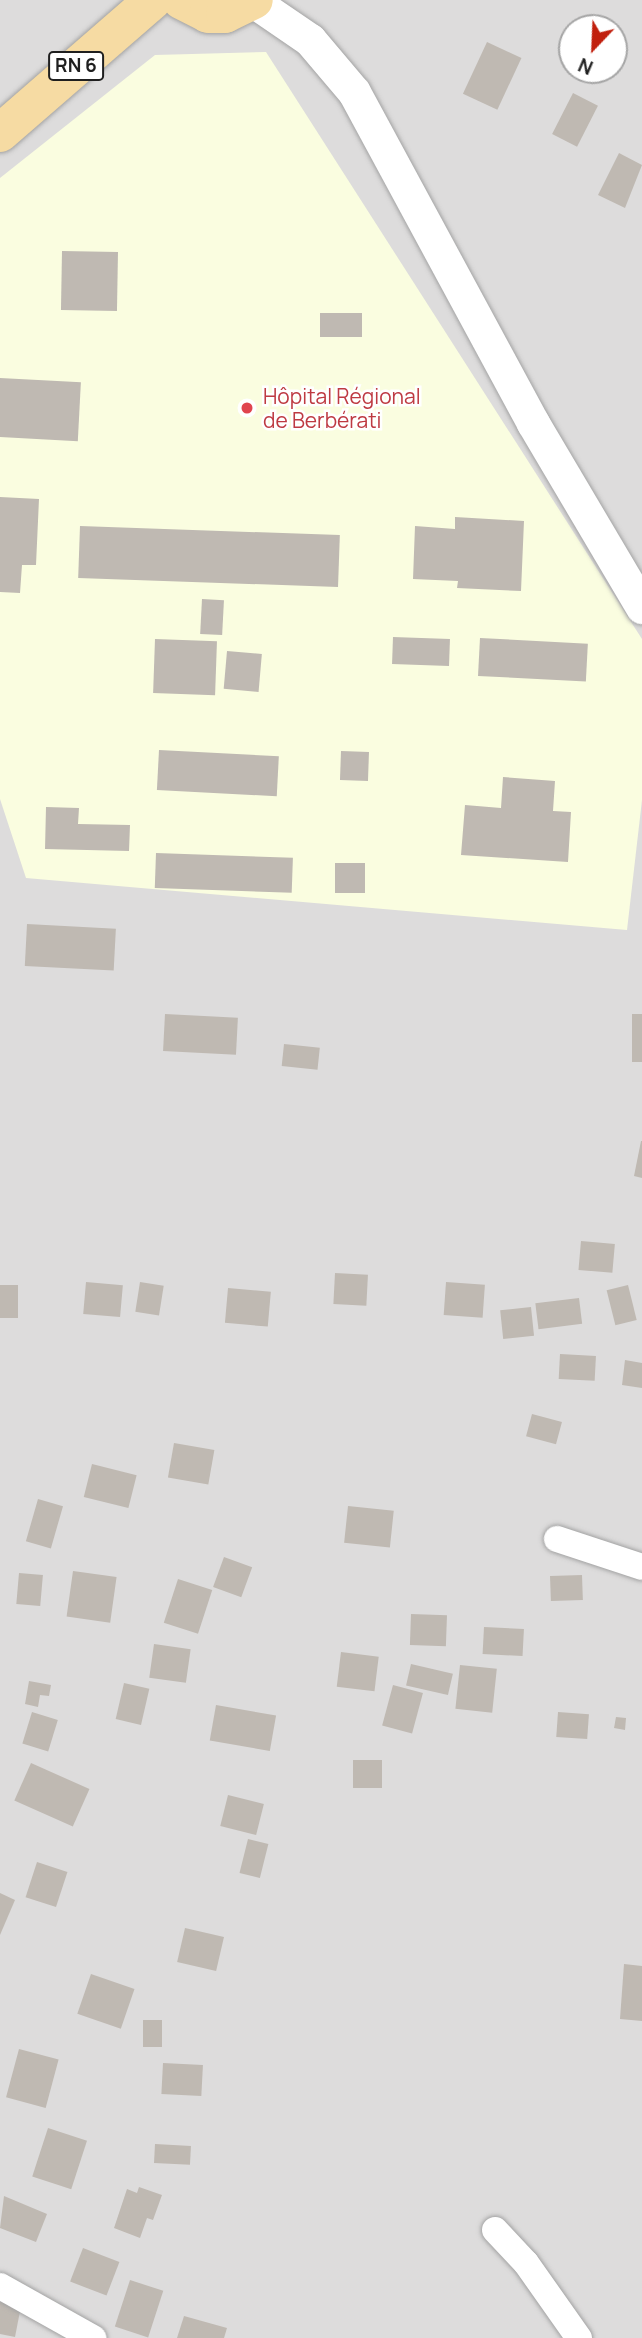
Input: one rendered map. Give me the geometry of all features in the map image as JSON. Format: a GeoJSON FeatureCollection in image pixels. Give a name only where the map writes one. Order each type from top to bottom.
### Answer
{"type":"FeatureCollection","features":[{"type":"Feature","properties":{"kind":"main road","name":"RN 6"},"geometry":{"type":"LineString","coordinates":[[0,133],[153,0]]}},
{"type":"Feature","properties":{"kind":"main road"},"geometry":{"type":"LineString","coordinates":[[181,0],[208,14],[225,14],[253,0]]}},
{"type":"Feature","properties":{"kind":"street"},"geometry":{"type":"LineString","coordinates":[[253,0],[310,40],[354,93],[539,435],[642,607]]}},
{"type":"Feature","properties":{"kind":"street"},"geometry":{"type":"LineString","coordinates":[[556,1539],[642,1567]]}},
{"type":"Feature","properties":{"kind":"street"},"geometry":{"type":"LineString","coordinates":[[495,2230],[579,2338]]}},
{"type":"Feature","properties":{"kind":"street"},"geometry":{"type":"LineString","coordinates":[[0,2286],[93,2338]]}},
{"type":"Feature","properties":{"kind":"shaded area"},"geometry":{"type":"Polygon","coordinates":[[[0,0],[642,0],[642,2338],[0,2338],[0,0]]]}},
{"type":"Feature","properties":{"kind":"shaded area","name":"Hôpital Régional de Berbérati"},"geometry":{"type":"Polygon","coordinates":[[[266,52],[642,639],[642,800],[627,930],[26,878],[0,799],[0,178],[155,55],[266,52]]]}},
{"type":"Feature","properties":{"kind":"building"},"geometry":{"type":"Polygon","coordinates":[[[487,42],[521,58],[497,110],[463,94],[487,42]]]}},
{"type":"Feature","properties":{"kind":"building"},"geometry":{"type":"Polygon","coordinates":[[[573,93],[598,106],[577,147],[552,134],[573,93]]]}},
{"type":"Feature","properties":{"kind":"building"},"geometry":{"type":"Polygon","coordinates":[[[619,153],[642,165],[625,208],[598,195],[619,153]]]}},
{"type":"Feature","properties":{"kind":"building"},"geometry":{"type":"Polygon","coordinates":[[[62,251],[118,252],[117,311],[61,310],[62,251]]]}},
{"type":"Feature","properties":{"kind":"building"},"geometry":{"type":"Polygon","coordinates":[[[320,313],[362,313],[362,337],[320,337],[320,313]]]}},
{"type":"Feature","properties":{"kind":"building"},"geometry":{"type":"Polygon","coordinates":[[[0,378],[81,382],[78,441],[0,437],[0,378]]]}},
{"type":"Feature","properties":{"kind":"building"},"geometry":{"type":"Polygon","coordinates":[[[0,497],[39,499],[36,565],[22,565],[20,593],[0,592],[0,497]]]}},
{"type":"Feature","properties":{"kind":"building"},"geometry":{"type":"Polygon","coordinates":[[[455,517],[524,521],[521,591],[457,588],[458,581],[413,579],[415,526],[455,529],[455,517]]]}},
{"type":"Feature","properties":{"kind":"building"},"geometry":{"type":"Polygon","coordinates":[[[80,526],[340,535],[338,587],[78,578],[80,526]]]}},
{"type":"Feature","properties":{"kind":"building"},"geometry":{"type":"Polygon","coordinates":[[[202,599],[224,600],[222,635],[200,634],[202,599]]]}},
{"type":"Feature","properties":{"kind":"building"},"geometry":{"type":"Polygon","coordinates":[[[393,637],[450,639],[449,666],[392,664],[393,637]]]}},
{"type":"Feature","properties":{"kind":"building"},"geometry":{"type":"Polygon","coordinates":[[[480,638],[588,644],[586,682],[478,676],[480,638]]]}},
{"type":"Feature","properties":{"kind":"building"},"geometry":{"type":"Polygon","coordinates":[[[155,639],[217,641],[215,695],[153,693],[155,639]]]}},
{"type":"Feature","properties":{"kind":"building"},"geometry":{"type":"Polygon","coordinates":[[[227,651],[262,654],[259,692],[224,689],[227,651]]]}},
{"type":"Feature","properties":{"kind":"building"},"geometry":{"type":"Polygon","coordinates":[[[159,750],[279,756],[277,796],[157,790],[159,750]]]}},
{"type":"Feature","properties":{"kind":"building"},"geometry":{"type":"Polygon","coordinates":[[[341,751],[369,752],[368,781],[340,780],[341,751]]]}},
{"type":"Feature","properties":{"kind":"building"},"geometry":{"type":"Polygon","coordinates":[[[503,777],[555,781],[553,811],[571,812],[568,862],[461,855],[465,805],[501,808],[503,777]]]}},
{"type":"Feature","properties":{"kind":"building"},"geometry":{"type":"Polygon","coordinates":[[[46,807],[79,808],[78,824],[130,825],[129,851],[45,849],[46,807]]]}},
{"type":"Feature","properties":{"kind":"building"},"geometry":{"type":"Polygon","coordinates":[[[156,853],[293,858],[292,893],[155,888],[156,853]]]}},
{"type":"Feature","properties":{"kind":"building"},"geometry":{"type":"Polygon","coordinates":[[[335,863],[365,863],[365,893],[335,893],[335,863]]]}},
{"type":"Feature","properties":{"kind":"building"},"geometry":{"type":"Polygon","coordinates":[[[27,924],[116,929],[114,971],[25,966],[27,924]]]}},
{"type":"Feature","properties":{"kind":"building"},"geometry":{"type":"Polygon","coordinates":[[[165,1014],[238,1018],[236,1055],[163,1051],[165,1014]]]}},
{"type":"Feature","properties":{"kind":"building"},"geometry":{"type":"Polygon","coordinates":[[[632,1014],[642,1014],[642,1062],[632,1062],[632,1014]]]}},
{"type":"Feature","properties":{"kind":"building"},"geometry":{"type":"Polygon","coordinates":[[[284,1044],[320,1048],[318,1070],[282,1066],[284,1044]]]}},
{"type":"Feature","properties":{"kind":"building"},"geometry":{"type":"Polygon","coordinates":[[[642,1141],[642,1178],[634,1176],[642,1141]]]}},
{"type":"Feature","properties":{"kind":"building"},"geometry":{"type":"Polygon","coordinates":[[[581,1241],[615,1244],[612,1273],[578,1270],[581,1241]]]}},
{"type":"Feature","properties":{"kind":"building"},"geometry":{"type":"Polygon","coordinates":[[[335,1273],[368,1275],[366,1306],[333,1304],[335,1273]]]}},
{"type":"Feature","properties":{"kind":"building"},"geometry":{"type":"Polygon","coordinates":[[[86,1282],[123,1285],[120,1317],[83,1314],[86,1282]]]}},
{"type":"Feature","properties":{"kind":"building"},"geometry":{"type":"Polygon","coordinates":[[[140,1282],[164,1286],[159,1315],[135,1312],[140,1282]]]}},
{"type":"Feature","properties":{"kind":"building"},"geometry":{"type":"Polygon","coordinates":[[[446,1282],[485,1285],[483,1318],[444,1315],[446,1282]]]}},
{"type":"Feature","properties":{"kind":"building"},"geometry":{"type":"Polygon","coordinates":[[[0,1285],[18,1285],[18,1318],[0,1318],[0,1285]]]}},
{"type":"Feature","properties":{"kind":"building"},"geometry":{"type":"Polygon","coordinates":[[[628,1285],[637,1320],[615,1325],[607,1290],[628,1285]]]}},
{"type":"Feature","properties":{"kind":"building"},"geometry":{"type":"Polygon","coordinates":[[[228,1288],[271,1292],[268,1327],[225,1323],[228,1288]]]}},
{"type":"Feature","properties":{"kind":"building"},"geometry":{"type":"Polygon","coordinates":[[[579,1298],[582,1324],[538,1329],[535,1303],[579,1298]]]}},
{"type":"Feature","properties":{"kind":"building"},"geometry":{"type":"Polygon","coordinates":[[[531,1307],[534,1336],[503,1339],[500,1310],[531,1307]]]}},
{"type":"Feature","properties":{"kind":"building"},"geometry":{"type":"Polygon","coordinates":[[[560,1354],[596,1356],[595,1381],[559,1379],[560,1354]]]}},
{"type":"Feature","properties":{"kind":"building"},"geometry":{"type":"Polygon","coordinates":[[[625,1360],[642,1363],[642,1388],[622,1385],[625,1360]]]}},
{"type":"Feature","properties":{"kind":"building"},"geometry":{"type":"Polygon","coordinates":[[[532,1414],[562,1422],[556,1444],[526,1436],[532,1414]]]}},
{"type":"Feature","properties":{"kind":"building"},"geometry":{"type":"Polygon","coordinates":[[[174,1443],[214,1450],[208,1485],[168,1477],[174,1443]]]}},
{"type":"Feature","properties":{"kind":"building"},"geometry":{"type":"Polygon","coordinates":[[[92,1464],[137,1475],[128,1508],[84,1497],[92,1464]]]}},
{"type":"Feature","properties":{"kind":"building"},"geometry":{"type":"Polygon","coordinates":[[[38,1499],[63,1506],[51,1548],[26,1541],[38,1499]]]}},
{"type":"Feature","properties":{"kind":"building"},"geometry":{"type":"Polygon","coordinates":[[[348,1506],[394,1511],[390,1548],[344,1543],[348,1506]]]}},
{"type":"Feature","properties":{"kind":"building"},"geometry":{"type":"Polygon","coordinates":[[[224,1557],[252,1567],[241,1597],[213,1587],[224,1557]]]}},
{"type":"Feature","properties":{"kind":"building"},"geometry":{"type":"Polygon","coordinates":[[[73,1571],[117,1577],[110,1623],[67,1617],[73,1571]]]}},
{"type":"Feature","properties":{"kind":"building"},"geometry":{"type":"Polygon","coordinates":[[[19,1573],[43,1575],[40,1606],[16,1604],[19,1573]]]}},
{"type":"Feature","properties":{"kind":"building"},"geometry":{"type":"Polygon","coordinates":[[[582,1575],[583,1600],[551,1601],[550,1576],[582,1575]]]}},
{"type":"Feature","properties":{"kind":"building"},"geometry":{"type":"Polygon","coordinates":[[[178,1579],[212,1590],[198,1634],[164,1623],[178,1579]]]}},
{"type":"Feature","properties":{"kind":"building"},"geometry":{"type":"Polygon","coordinates":[[[411,1614],[447,1615],[446,1646],[410,1645],[411,1614]]]}},
{"type":"Feature","properties":{"kind":"building"},"geometry":{"type":"Polygon","coordinates":[[[484,1627],[524,1629],[523,1656],[483,1654],[484,1627]]]}},
{"type":"Feature","properties":{"kind":"building"},"geometry":{"type":"Polygon","coordinates":[[[154,1644],[191,1649],[186,1683],[149,1678],[154,1644]]]}},
{"type":"Feature","properties":{"kind":"building"},"geometry":{"type":"Polygon","coordinates":[[[341,1652],[379,1657],[374,1691],[337,1687],[341,1652]]]}},
{"type":"Feature","properties":{"kind":"building"},"geometry":{"type":"Polygon","coordinates":[[[411,1664],[453,1674],[448,1695],[406,1685],[411,1664]]]}},
{"type":"Feature","properties":{"kind":"building"},"geometry":{"type":"Polygon","coordinates":[[[460,1665],[497,1669],[492,1713],[455,1709],[460,1665]]]}},
{"type":"Feature","properties":{"kind":"building"},"geometry":{"type":"Polygon","coordinates":[[[29,1681],[51,1685],[49,1696],[40,1695],[38,1707],[25,1704],[29,1681]]]}},
{"type":"Feature","properties":{"kind":"building"},"geometry":{"type":"Polygon","coordinates":[[[124,1683],[149,1689],[141,1725],[116,1719],[124,1683]]]}},
{"type":"Feature","properties":{"kind":"building"},"geometry":{"type":"Polygon","coordinates":[[[393,1685],[423,1693],[412,1734],[382,1726],[393,1685]]]}},
{"type":"Feature","properties":{"kind":"building"},"geometry":{"type":"Polygon","coordinates":[[[216,1705],[276,1716],[270,1751],[210,1740],[216,1705]]]}},
{"type":"Feature","properties":{"kind":"building"},"geometry":{"type":"Polygon","coordinates":[[[32,1712],[58,1720],[48,1751],[22,1744],[32,1712]]]}},
{"type":"Feature","properties":{"kind":"building"},"geometry":{"type":"Polygon","coordinates":[[[558,1712],[589,1714],[587,1739],[556,1737],[558,1712]]]}},
{"type":"Feature","properties":{"kind":"building"},"geometry":{"type":"Polygon","coordinates":[[[616,1717],[626,1718],[625,1730],[614,1728],[616,1717]]]}},
{"type":"Feature","properties":{"kind":"building"},"geometry":{"type":"Polygon","coordinates":[[[353,1760],[382,1760],[382,1788],[353,1788],[353,1760]]]}},
{"type":"Feature","properties":{"kind":"building"},"geometry":{"type":"Polygon","coordinates":[[[31,1763],[89,1789],[73,1826],[14,1800],[31,1763]]]}},
{"type":"Feature","properties":{"kind":"building"},"geometry":{"type":"Polygon","coordinates":[[[228,1795],[264,1804],[256,1835],[220,1826],[228,1795]]]}},
{"type":"Feature","properties":{"kind":"building"},"geometry":{"type":"Polygon","coordinates":[[[248,1839],[268,1844],[260,1878],[240,1873],[248,1839]]]}},
{"type":"Feature","properties":{"kind":"building"},"geometry":{"type":"Polygon","coordinates":[[[37,1862],[67,1872],[56,1907],[26,1897],[37,1862]]]}},
{"type":"Feature","properties":{"kind":"building"},"geometry":{"type":"Polygon","coordinates":[[[0,1893],[15,1900],[0,1935],[0,1893]]]}},
{"type":"Feature","properties":{"kind":"building"},"geometry":{"type":"Polygon","coordinates":[[[185,1928],[224,1937],[216,1971],[177,1962],[185,1928]]]}},
{"type":"Feature","properties":{"kind":"building"},"geometry":{"type":"Polygon","coordinates":[[[624,1964],[642,1966],[642,2021],[620,2019],[624,1964]]]}},
{"type":"Feature","properties":{"kind":"building"},"geometry":{"type":"Polygon","coordinates":[[[91,1974],[134,1989],[121,2029],[77,2014],[91,1974]]]}},
{"type":"Feature","properties":{"kind":"building"},"geometry":{"type":"Polygon","coordinates":[[[143,2020],[162,2020],[162,2047],[143,2047],[143,2020]]]}},
{"type":"Feature","properties":{"kind":"building"},"geometry":{"type":"Polygon","coordinates":[[[19,2049],[59,2060],[46,2108],[6,2097],[19,2049]]]}},
{"type":"Feature","properties":{"kind":"building"},"geometry":{"type":"Polygon","coordinates":[[[163,2063],[203,2065],[201,2096],[161,2094],[163,2063]]]}},
{"type":"Feature","properties":{"kind":"building"},"geometry":{"type":"Polygon","coordinates":[[[48,2128],[87,2141],[71,2189],[32,2177],[48,2128]]]}},
{"type":"Feature","properties":{"kind":"building"},"geometry":{"type":"Polygon","coordinates":[[[155,2144],[191,2146],[190,2165],[154,2163],[155,2144]]]}},
{"type":"Feature","properties":{"kind":"building"},"geometry":{"type":"Polygon","coordinates":[[[139,2187],[162,2195],[153,2220],[147,2218],[140,2238],[114,2228],[127,2189],[137,2193],[139,2187]]]}},
{"type":"Feature","properties":{"kind":"building"},"geometry":{"type":"Polygon","coordinates":[[[4,2196],[47,2214],[36,2242],[0,2228],[4,2196]]]}},
{"type":"Feature","properties":{"kind":"building"},"geometry":{"type":"Polygon","coordinates":[[[83,2248],[119,2262],[107,2296],[70,2282],[83,2248]]]}},
{"type":"Feature","properties":{"kind":"building"},"geometry":{"type":"Polygon","coordinates":[[[130,2280],[163,2291],[148,2337],[115,2327],[130,2280]]]}},
{"type":"Feature","properties":{"kind":"building"},"geometry":{"type":"Polygon","coordinates":[[[0,2302],[21,2306],[15,2337],[0,2334],[0,2302]]]}},
{"type":"Feature","properties":{"kind":"building"},"geometry":{"type":"Polygon","coordinates":[[[184,2316],[227,2328],[224,2338],[177,2338],[184,2316]]]}},
{"type":"Feature","properties":{"kind":"place","name":"Hôpital Régional de Berbérati"},"geometry":{"type":"Point","coordinates":[247,408]}}]}
